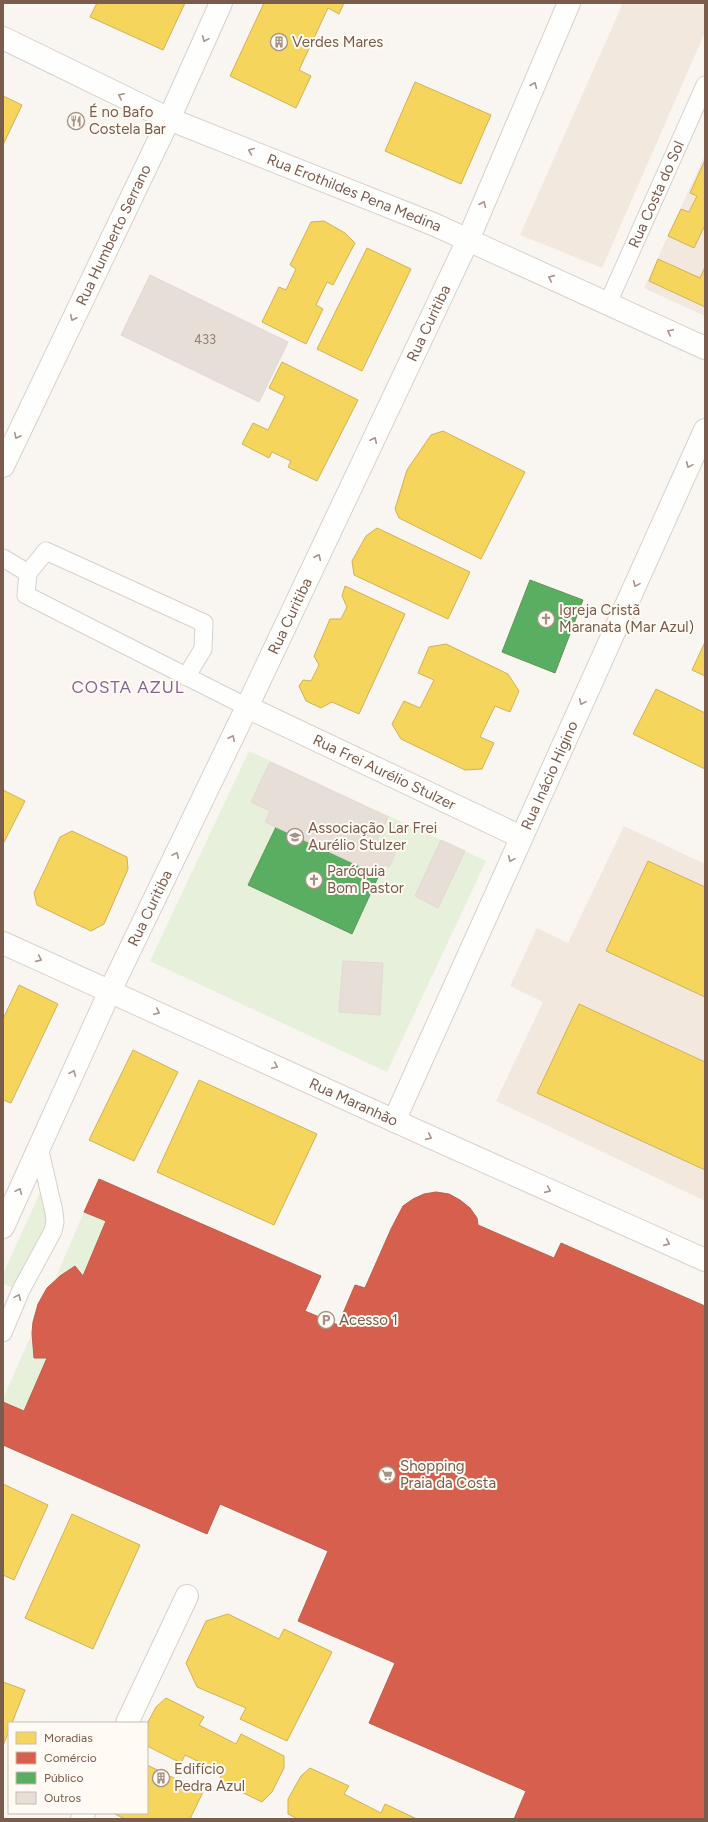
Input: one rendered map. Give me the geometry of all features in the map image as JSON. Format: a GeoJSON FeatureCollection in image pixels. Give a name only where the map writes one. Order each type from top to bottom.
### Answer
{"type":"FeatureCollection","features":[{"type":"Feature","properties":{"kind":"street","name":"Rua Humberto Serrano"},"geometry":{"type":"LineString","coordinates":[[3,466],[169,119],[221,3]]}},
{"type":"Feature","properties":{"kind":"street","name":"Rua Curitiba"},"geometry":{"type":"LineString","coordinates":[[3,1227],[110,991],[248,707],[468,240],[569,3]]}},
{"type":"Feature","properties":{"kind":"street","name":"Rua Erothildes Pena Medina"},"geometry":{"type":"LineString","coordinates":[[3,38],[169,119],[426,221],[705,348]]}},
{"type":"Feature","properties":{"kind":"street","name":"Rua Inácio Higino"},"geometry":{"type":"LineString","coordinates":[[394,1121],[705,430]]}},
{"type":"Feature","properties":{"kind":"street","name":"Rua Frei Aurélio Stulzer"},"geometry":{"type":"LineString","coordinates":[[248,707],[522,837]]}},
{"type":"Feature","properties":{"kind":"street","name":"Rua Maranhão"},"geometry":{"type":"LineString","coordinates":[[3,943],[394,1121],[705,1260]]}},
{"type":"Feature","properties":{"kind":"street"},"geometry":{"type":"LineString","coordinates":[[127,1722],[187,1596]]}},
{"type":"Feature","properties":{"kind":"lane","name":"Rua Costa do Sol"},"geometry":{"type":"LineString","coordinates":[[608,303],[705,85]]}},
{"type":"Feature","properties":{"kind":"lane"},"geometry":{"type":"LineString","coordinates":[[186,677],[203,649],[204,623],[46,550],[28,573],[26,595],[186,677],[248,707]]}},
{"type":"Feature","properties":{"kind":"lane"},"geometry":{"type":"LineString","coordinates":[[3,558],[28,573]]}},
{"type":"Feature","properties":{"kind":"lane"},"geometry":{"type":"LineString","coordinates":[[3,1333],[21,1290],[53,1231],[55,1222],[39,1147]]}},
{"type":"Feature","properties":{"kind":"shaded area"},"geometry":{"type":"Polygon","coordinates":[[[623,3],[705,3],[705,32],[602,268],[520,235],[623,3]]]}},
{"type":"Feature","properties":{"kind":"shaded area"},"geometry":{"type":"Polygon","coordinates":[[[705,155],[705,316],[644,288],[705,155]]]}},
{"type":"Feature","properties":{"kind":"shaded area"},"geometry":{"type":"Polygon","coordinates":[[[624,826],[705,864],[705,1201],[496,1101],[543,1002],[510,986],[537,928],[568,943],[624,826]]]}},
{"type":"Feature","properties":{"kind":"green space"},"geometry":{"type":"Polygon","coordinates":[[[249,751],[486,861],[387,1072],[150,961],[249,751]]]}},
{"type":"Feature","properties":{"kind":"green space"},"geometry":{"type":"Polygon","coordinates":[[[40,1193],[44,1194],[45,1229],[13,1288],[3,1283],[3,1274],[40,1193]]]}},
{"type":"Feature","properties":{"kind":"green space"},"geometry":{"type":"Polygon","coordinates":[[[84,1212],[106,1221],[83,1276],[75,1266],[54,1282],[84,1212]]]}},
{"type":"Feature","properties":{"kind":"green space"},"geometry":{"type":"Polygon","coordinates":[[[32,1333],[34,1357],[47,1358],[24,1411],[3,1402],[3,1399],[32,1333]]]}},
{"type":"Feature","properties":{"kind":"building: Moradias"},"geometry":{"type":"Polygon","coordinates":[[[97,3],[185,3],[163,50],[90,17],[97,3]]]}},
{"type":"Feature","properties":{"kind":"building: Moradias","name":"Verdes Mares"},"geometry":{"type":"Polygon","coordinates":[[[264,3],[344,3],[339,14],[328,8],[299,70],[311,76],[296,108],[230,76],[264,3]]]}},
{"type":"Feature","properties":{"kind":"building: Moradias"},"geometry":{"type":"Polygon","coordinates":[[[415,82],[491,115],[461,184],[385,151],[415,82]]]}},
{"type":"Feature","properties":{"kind":"building: Moradias"},"geometry":{"type":"Polygon","coordinates":[[[3,96],[22,105],[3,145],[3,96]]]}},
{"type":"Feature","properties":{"kind":"building: Moradias"},"geometry":{"type":"Polygon","coordinates":[[[705,160],[705,225],[694,248],[668,236],[681,209],[689,212],[697,196],[690,193],[705,160]]]}},
{"type":"Feature","properties":{"kind":"building: Moradias"},"geometry":{"type":"Polygon","coordinates":[[[324,221],[345,233],[355,243],[333,285],[327,282],[316,305],[323,309],[306,344],[262,322],[279,287],[286,290],[296,269],[290,265],[311,222],[324,221]]]}},
{"type":"Feature","properties":{"kind":"building: Moradias"},"geometry":{"type":"Polygon","coordinates":[[[367,248],[411,269],[362,371],[317,349],[367,248]]]}},
{"type":"Feature","properties":{"kind":"building: Moradias"},"geometry":{"type":"Polygon","coordinates":[[[658,259],[700,278],[705,267],[705,307],[649,281],[658,259]]]}},
{"type":"Feature","properties":{"kind":"building: Moradias"},"geometry":{"type":"Polygon","coordinates":[[[162,295],[280,353],[264,383],[147,325],[162,295]]]}},
{"type":"Feature","properties":{"kind":"building: Moradias"},"geometry":{"type":"Polygon","coordinates":[[[282,362],[358,400],[317,481],[288,467],[291,461],[272,452],[269,458],[242,444],[253,423],[268,430],[285,396],[269,388],[282,362]]]}},
{"type":"Feature","properties":{"kind":"building: Moradias"},"geometry":{"type":"Polygon","coordinates":[[[443,431],[525,472],[481,559],[399,518],[395,509],[407,470],[431,435],[443,431]]]}},
{"type":"Feature","properties":{"kind":"building: Moradias"},"geometry":{"type":"Polygon","coordinates":[[[377,528],[470,572],[448,619],[354,575],[352,561],[366,536],[377,528]]]}},
{"type":"Feature","properties":{"kind":"building: Moradias"},"geometry":{"type":"Polygon","coordinates":[[[345,586],[405,614],[359,714],[332,702],[321,708],[306,701],[299,686],[303,680],[311,681],[319,665],[314,656],[330,619],[341,619],[347,607],[342,596],[345,586]]]}},
{"type":"Feature","properties":{"kind":"building: Moradias"},"geometry":{"type":"Polygon","coordinates":[[[705,642],[705,676],[692,670],[705,642]]]}},
{"type":"Feature","properties":{"kind":"building: Moradias"},"geometry":{"type":"Polygon","coordinates":[[[446,644],[508,674],[519,691],[510,712],[495,706],[480,737],[494,743],[482,769],[465,770],[401,739],[392,724],[404,701],[420,708],[434,680],[418,673],[429,647],[446,644]]]}},
{"type":"Feature","properties":{"kind":"building: Moradias"},"geometry":{"type":"Polygon","coordinates":[[[656,689],[705,713],[705,769],[633,734],[656,689]]]}},
{"type":"Feature","properties":{"kind":"building: Moradias"},"geometry":{"type":"Polygon","coordinates":[[[3,790],[25,801],[3,844],[3,790]]]}},
{"type":"Feature","properties":{"kind":"building: Moradias"},"geometry":{"type":"Polygon","coordinates":[[[72,831],[127,857],[128,869],[104,924],[91,931],[37,905],[34,893],[60,837],[72,831]]]}},
{"type":"Feature","properties":{"kind":"building: Moradias"},"geometry":{"type":"Polygon","coordinates":[[[648,861],[705,887],[705,997],[606,951],[648,861]]]}},
{"type":"Feature","properties":{"kind":"building: Moradias"},"geometry":{"type":"Polygon","coordinates":[[[19,985],[58,1004],[11,1103],[3,1100],[3,1019],[19,985]]]}},
{"type":"Feature","properties":{"kind":"building: Moradias"},"geometry":{"type":"Polygon","coordinates":[[[579,1004],[705,1062],[705,1170],[537,1093],[579,1004]]]}},
{"type":"Feature","properties":{"kind":"building: Moradias"},"geometry":{"type":"Polygon","coordinates":[[[133,1050],[178,1072],[134,1161],[89,1140],[133,1050]]]}},
{"type":"Feature","properties":{"kind":"building: Moradias"},"geometry":{"type":"Polygon","coordinates":[[[199,1080],[317,1134],[274,1225],[157,1172],[199,1080]]]}},
{"type":"Feature","properties":{"kind":"building: Moradias"},"geometry":{"type":"Polygon","coordinates":[[[3,1484],[48,1505],[14,1580],[3,1575],[3,1484]]]}},
{"type":"Feature","properties":{"kind":"building: Moradias"},"geometry":{"type":"Polygon","coordinates":[[[72,1514],[140,1545],[93,1649],[25,1618],[72,1514]]]}},
{"type":"Feature","properties":{"kind":"building: Moradias"},"geometry":{"type":"Polygon","coordinates":[[[228,1614],[279,1639],[284,1629],[332,1652],[287,1741],[240,1719],[246,1708],[197,1687],[186,1663],[206,1621],[228,1614]]]}},
{"type":"Feature","properties":{"kind":"building: Moradias"},"geometry":{"type":"Polygon","coordinates":[[[3,1682],[25,1690],[12,1722],[8,1722],[8,1733],[3,1746],[3,1682]]]}},
{"type":"Feature","properties":{"kind":"building: Moradias"},"geometry":{"type":"Polygon","coordinates":[[[166,1698],[204,1717],[199,1725],[236,1744],[241,1734],[284,1756],[284,1768],[272,1792],[262,1802],[219,1781],[222,1773],[185,1755],[181,1763],[148,1746],[148,1722],[156,1707],[166,1698]]]}},
{"type":"Feature","properties":{"kind":"building: Moradias","name":"Edifício Pedra Azul"},"geometry":{"type":"Polygon","coordinates":[[[148,1765],[203,1792],[190,1819],[125,1819],[115,1814],[148,1814],[148,1765]]]}},
{"type":"Feature","properties":{"kind":"building: Moradias"},"geometry":{"type":"Polygon","coordinates":[[[310,1768],[349,1786],[344,1794],[381,1813],[385,1804],[417,1819],[298,1819],[288,1814],[288,1799],[301,1776],[310,1768]]]}},
{"type":"Feature","properties":{"kind":"building: Comércio","name":"Shopping Praia da Costa"},"geometry":{"type":"Polygon","coordinates":[[[99,1179],[321,1276],[305,1311],[338,1325],[355,1285],[365,1288],[391,1229],[403,1206],[424,1194],[436,1192],[449,1194],[460,1200],[470,1208],[477,1218],[478,1225],[554,1258],[561,1243],[705,1306],[705,1819],[514,1819],[526,1791],[369,1723],[395,1663],[298,1621],[328,1551],[220,1504],[207,1534],[3,1445],[3,1402],[24,1411],[47,1358],[34,1358],[32,1333],[33,1322],[38,1304],[47,1288],[60,1276],[75,1266],[83,1276],[106,1221],[84,1212],[99,1179]]]}},
{"type":"Feature","properties":{"kind":"building: Público","name":"Igreja Cristã Maranata (Mar Azul)"},"geometry":{"type":"Polygon","coordinates":[[[530,580],[583,600],[555,673],[502,652],[530,580]]]}},
{"type":"Feature","properties":{"kind":"building: Público","name":"Paróquia Bom Pastor"},"geometry":{"type":"Polygon","coordinates":[[[276,827],[379,875],[352,934],[248,885],[276,827]]]}},
{"type":"Feature","properties":{"kind":"building: Outros"},"geometry":{"type":"Polygon","coordinates":[[[150,275],[288,342],[259,402],[121,335],[150,275]]]}},
{"type":"Feature","properties":{"kind":"building: Outros"},"geometry":{"type":"Polygon","coordinates":[[[270,762],[388,817],[377,840],[397,849],[389,867],[385,864],[379,875],[265,822],[270,811],[251,802],[270,762]]]}},
{"type":"Feature","properties":{"kind":"building: Outros"},"geometry":{"type":"Polygon","coordinates":[[[441,840],[465,851],[438,908],[415,896],[441,840]]]}},
{"type":"Feature","properties":{"kind":"building: Outros"},"geometry":{"type":"Polygon","coordinates":[[[343,961],[383,963],[380,1015],[339,1012],[343,961]]]}},
{"type":"Feature","properties":{"kind":"place","name":"Verdes Mares"},"geometry":{"type":"Point","coordinates":[279,42]}},
{"type":"Feature","properties":{"kind":"place","name":"É no Bafo Costela Bar"},"geometry":{"type":"Point","coordinates":[76,121]}},
{"type":"Feature","properties":{"kind":"place","name":"Igreja Cristã Maranata (Mar Azul)"},"geometry":{"type":"Point","coordinates":[546,619]}},
{"type":"Feature","properties":{"kind":"place","name":"Associação Lar Frei Aurélio Stulzer"},"geometry":{"type":"Point","coordinates":[295,837]}},
{"type":"Feature","properties":{"kind":"place","name":"Paróquia Bom Pastor"},"geometry":{"type":"Point","coordinates":[314,880]}},
{"type":"Feature","properties":{"kind":"place","name":"Acesso 1"},"geometry":{"type":"Point","coordinates":[326,1320]}},
{"type":"Feature","properties":{"kind":"place","name":"Shopping Praia da Costa"},"geometry":{"type":"Point","coordinates":[387,1475]}},
{"type":"Feature","properties":{"kind":"place","name":"Edifício Pedra Azul"},"geometry":{"type":"Point","coordinates":[161,1778]}},
{"type":"Feature","properties":{"kind":"district","name":"COSTA AZUL"},"geometry":{"type":"Point","coordinates":[128,687]}}]}
